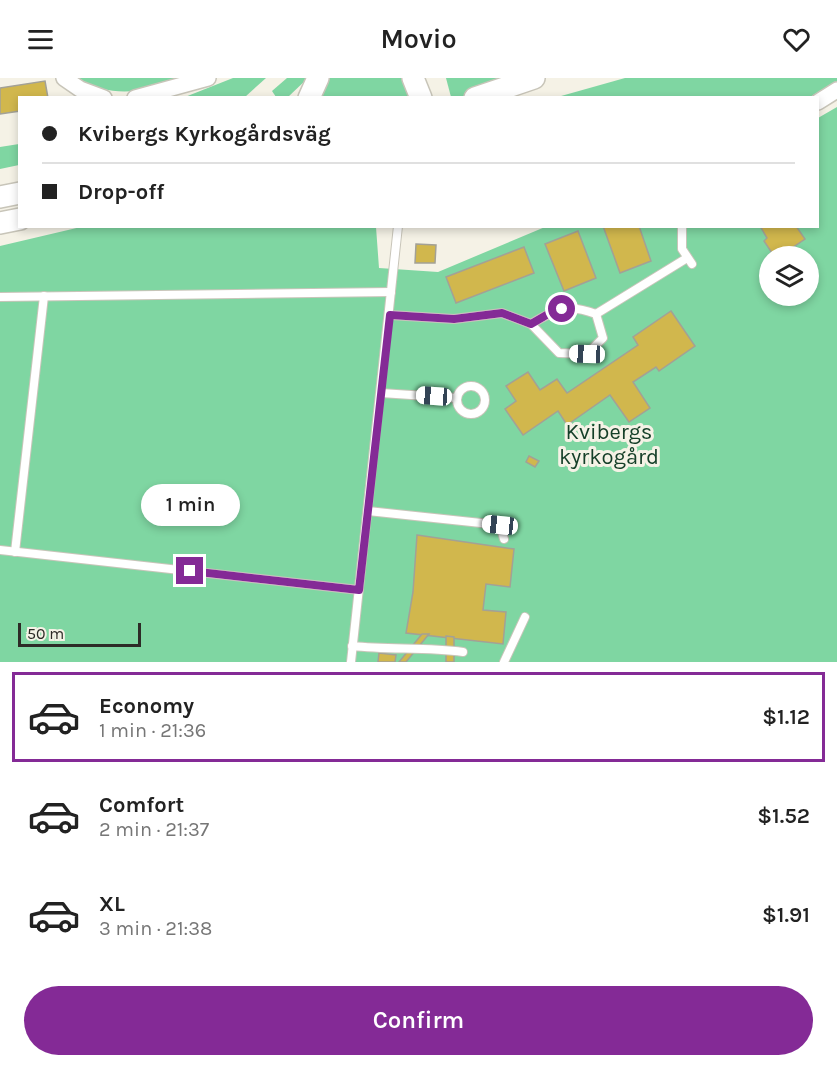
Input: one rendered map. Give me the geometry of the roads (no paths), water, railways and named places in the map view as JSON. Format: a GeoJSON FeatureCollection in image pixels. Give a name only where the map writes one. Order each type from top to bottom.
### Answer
{"type":"FeatureCollection","features":[{"type":"Feature","properties":{"kind":"main road"},"geometry":{"type":"LineString","coordinates":[[413,78],[420,96]]}},
{"type":"Feature","properties":{"kind":"main road"},"geometry":{"type":"LineString","coordinates":[[481,96],[534,78]]}},
{"type":"Feature","properties":{"kind":"main road"},"geometry":{"type":"LineString","coordinates":[[0,197],[18,193]]}},
{"type":"Feature","properties":{"kind":"main road"},"geometry":{"type":"LineString","coordinates":[[0,223],[18,219]]}},
{"type":"Feature","properties":{"kind":"street"},"geometry":{"type":"LineString","coordinates":[[64,78],[86,95]]}},
{"type":"Feature","properties":{"kind":"street"},"geometry":{"type":"LineString","coordinates":[[142,96],[208,78]]}},
{"type":"Feature","properties":{"kind":"street"},"geometry":{"type":"LineString","coordinates":[[819,101],[837,90]]}},
{"type":"Feature","properties":{"kind":"lane"},"geometry":{"type":"LineString","coordinates":[[351,662],[398,228]]}},
{"type":"Feature","properties":{"kind":"lane"},"geometry":{"type":"LineString","coordinates":[[531,324],[550,313],[574,306],[596,314],[690,261],[681,242],[682,228]]}},
{"type":"Feature","properties":{"kind":"lane"},"geometry":{"type":"LineString","coordinates":[[0,297],[391,292]]}},
{"type":"Feature","properties":{"kind":"lane"},"geometry":{"type":"LineString","coordinates":[[15,552],[44,296]]}},
{"type":"Feature","properties":{"kind":"lane"},"geometry":{"type":"LineString","coordinates":[[390,315],[454,319],[502,313],[531,324],[560,353],[587,354],[603,338],[596,314]]}},
{"type":"Feature","properties":{"kind":"lane"},"geometry":{"type":"LineString","coordinates":[[381,393],[457,398]]}},
{"type":"Feature","properties":{"kind":"lane"},"geometry":{"type":"LineString","coordinates":[[368,511],[500,525],[504,539]]}},
{"type":"Feature","properties":{"kind":"lane"},"geometry":{"type":"LineString","coordinates":[[0,550],[359,590]]}},
{"type":"Feature","properties":{"kind":"lane"},"geometry":{"type":"LineString","coordinates":[[504,662],[525,617]]}},
{"type":"Feature","properties":{"kind":"lane"},"geometry":{"type":"LineString","coordinates":[[352,646],[394,650],[424,647],[463,652]]}},
{"type":"Feature","properties":{"kind":"park label","name":"Kvibergs kyrkogård"},"geometry":{"type":"Point","coordinates":[609,444]}}]}
